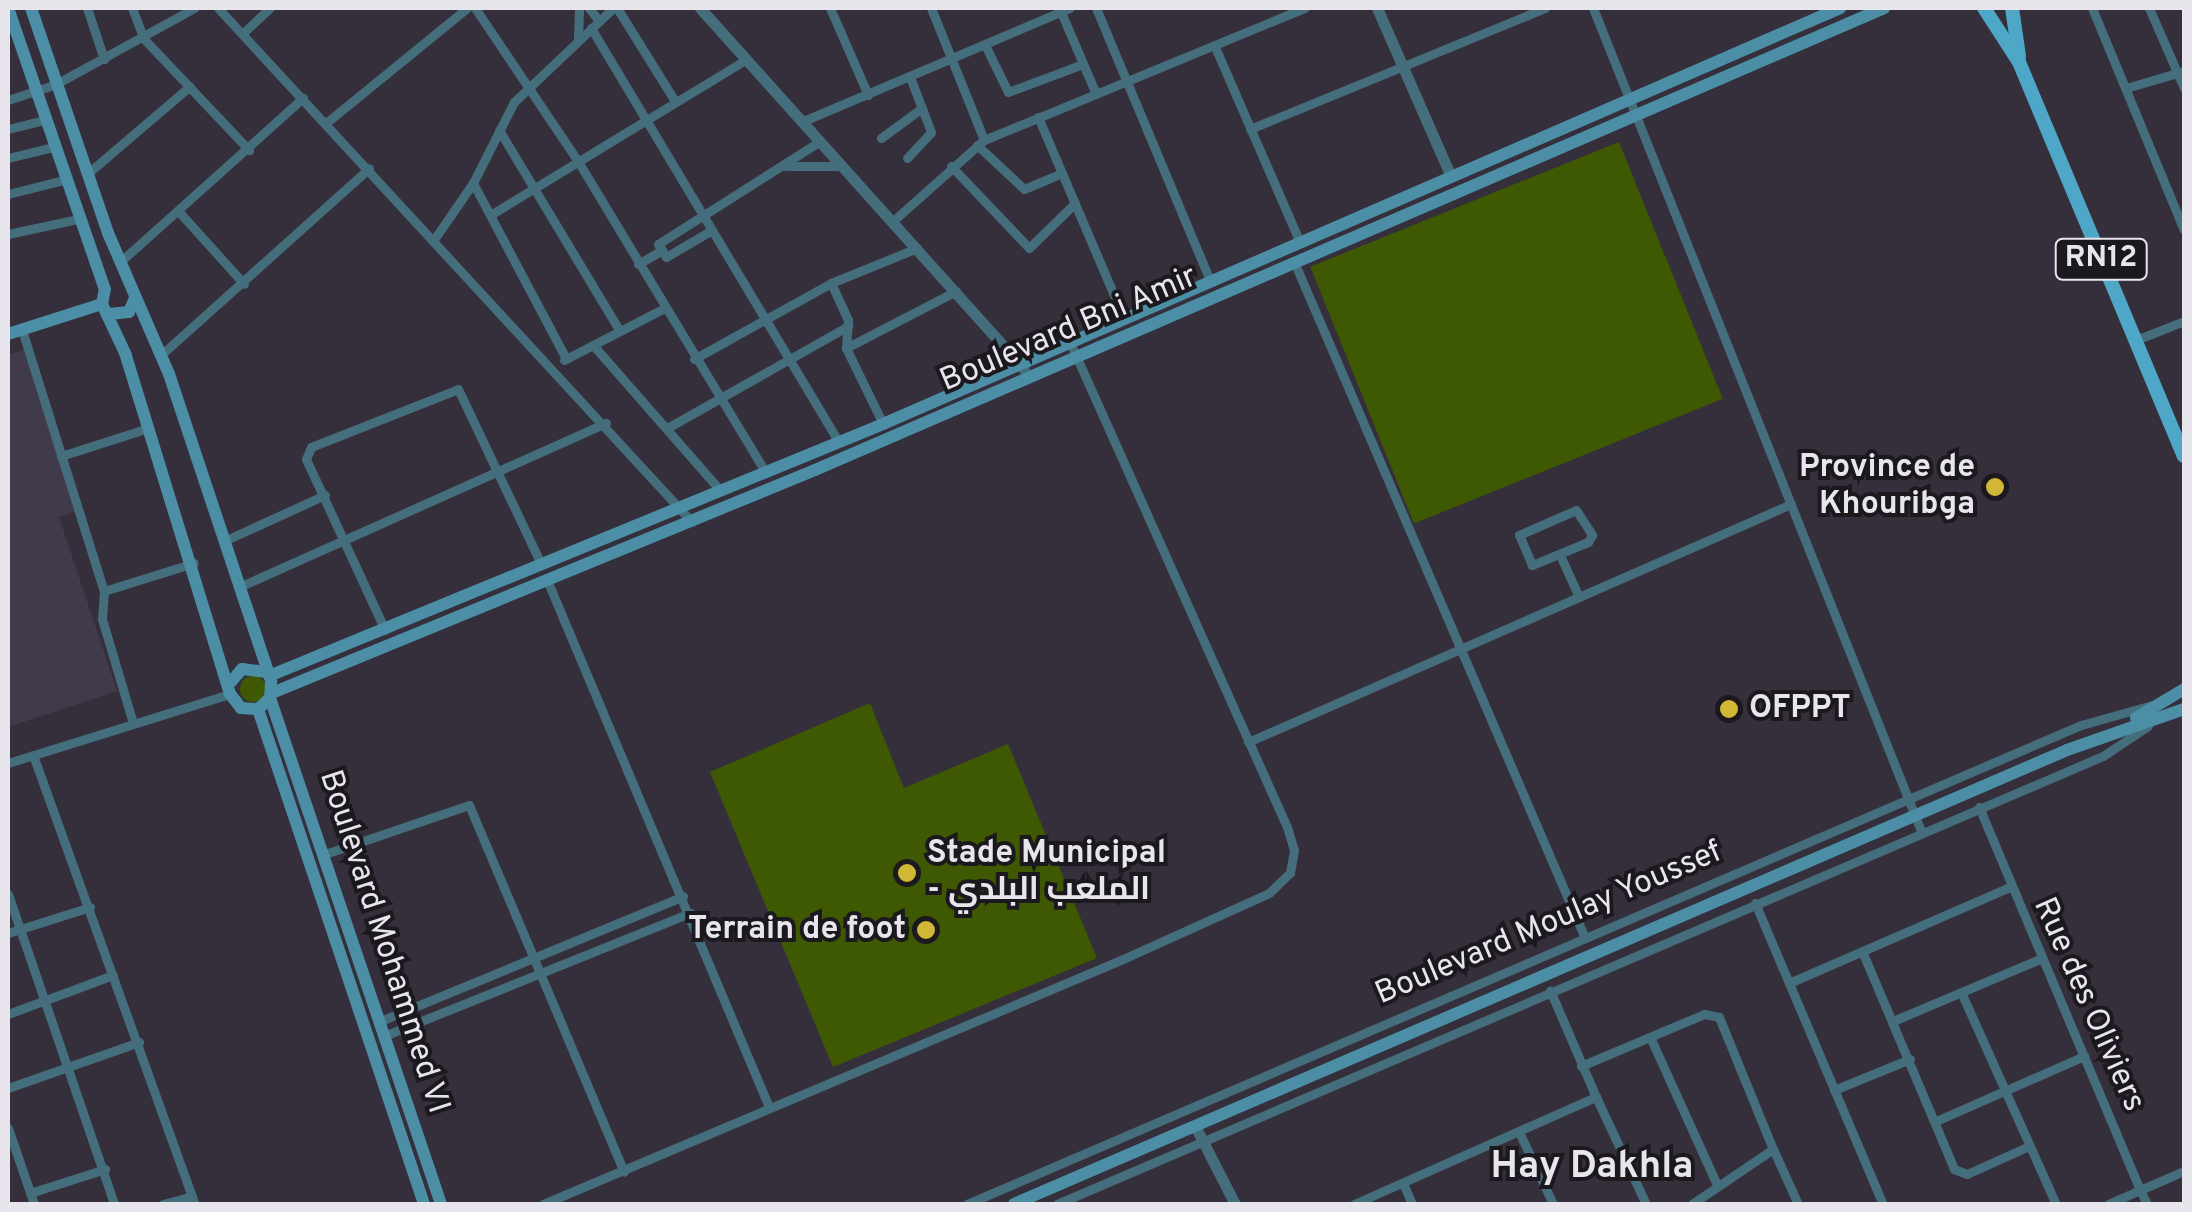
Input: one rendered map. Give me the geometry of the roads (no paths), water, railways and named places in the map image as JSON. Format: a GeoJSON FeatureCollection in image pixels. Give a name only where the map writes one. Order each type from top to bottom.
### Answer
{"type":"FeatureCollection","features":[{"type":"Feature","properties":{"kind":"main road"},"geometry":{"type":"LineString","coordinates":[[8,8],[64,180],[106,289],[106,309],[194,563],[231,688],[240,708],[258,709],[271,696],[267,674],[224,540],[162,354],[120,262],[31,8]]}},
{"type":"Feature","properties":{"kind":"main road","name":"Boulevard Bni Amir"},"geometry":{"type":"LineString","coordinates":[[267,674],[385,630],[883,424],[1209,278],[1840,8]]}},
{"type":"Feature","properties":{"kind":"main road","name":"Boulevard Bni Amir"},"geometry":{"type":"LineString","coordinates":[[271,696],[692,522],[1884,8]]}},
{"type":"Feature","properties":{"kind":"main road","name":"RN12"},"geometry":{"type":"LineString","coordinates":[[1984,8],[2020,62],[2184,456]]}},
{"type":"Feature","properties":{"kind":"main road","name":"RN12"},"geometry":{"type":"LineString","coordinates":[[2012,8],[2020,62]]}},
{"type":"Feature","properties":{"kind":"main road"},"geometry":{"type":"LineString","coordinates":[[106,289],[132,292]]}},
{"type":"Feature","properties":{"kind":"main road"},"geometry":{"type":"LineString","coordinates":[[8,334],[106,309],[129,312],[132,292]]}},
{"type":"Feature","properties":{"kind":"main road"},"geometry":{"type":"LineString","coordinates":[[231,688],[242,669],[267,674]]}},
{"type":"Feature","properties":{"kind":"main road"},"geometry":{"type":"LineString","coordinates":[[2159,710],[2184,689]]}},
{"type":"Feature","properties":{"kind":"main road","name":"Boulevard Mohammed VI"},"geometry":{"type":"LineString","coordinates":[[271,696],[441,1204]]}},
{"type":"Feature","properties":{"kind":"main road","name":"Boulevard Mohammed VI"},"geometry":{"type":"LineString","coordinates":[[258,709],[424,1204]]}},
{"type":"Feature","properties":{"kind":"main road"},"geometry":{"type":"LineString","coordinates":[[2159,710],[2184,709]]}},
{"type":"Feature","properties":{"kind":"main road","name":"Boulevard Moulay Youssef"},"geometry":{"type":"LineString","coordinates":[[1014,1204],[1198,1132],[2159,710]]}},
{"type":"Feature","properties":{"kind":"street"},"geometry":{"type":"LineString","coordinates":[[87,8],[104,59]]}},
{"type":"Feature","properties":{"kind":"street"},"geometry":{"type":"LineString","coordinates":[[132,8],[144,39],[248,150]]}},
{"type":"Feature","properties":{"kind":"street"},"geometry":{"type":"LineString","coordinates":[[8,100],[56,84],[144,39],[194,8]]}},
{"type":"Feature","properties":{"kind":"street"},"geometry":{"type":"LineString","coordinates":[[218,8],[606,423],[683,507],[692,522]]}},
{"type":"Feature","properties":{"kind":"street"},"geometry":{"type":"LineString","coordinates":[[243,33],[270,8]]}},
{"type":"Feature","properties":{"kind":"street"},"geometry":{"type":"LineString","coordinates":[[326,124],[467,8]]}},
{"type":"Feature","properties":{"kind":"street"},"geometry":{"type":"LineString","coordinates":[[475,8],[529,83],[766,473]]}},
{"type":"Feature","properties":{"kind":"street"},"geometry":{"type":"LineString","coordinates":[[578,38],[579,8]]}},
{"type":"Feature","properties":{"kind":"street"},"geometry":{"type":"LineString","coordinates":[[589,8],[646,119],[839,442]]}},
{"type":"Feature","properties":{"kind":"street"},"geometry":{"type":"LineString","coordinates":[[435,238],[473,183],[499,130],[529,83],[615,8],[675,101]]}},
{"type":"Feature","properties":{"kind":"street"},"geometry":{"type":"LineString","coordinates":[[700,8],[1020,362],[1029,377]]}},
{"type":"Feature","properties":{"kind":"street"},"geometry":{"type":"LineString","coordinates":[[830,8],[868,94]]}},
{"type":"Feature","properties":{"kind":"street"},"geometry":{"type":"LineString","coordinates":[[931,8],[980,143],[1024,189],[1062,173]]}},
{"type":"Feature","properties":{"kind":"street"},"geometry":{"type":"LineString","coordinates":[[1096,8],[1209,278]]}},
{"type":"Feature","properties":{"kind":"street"},"geometry":{"type":"LineString","coordinates":[[1266,8],[1272,22]]}},
{"type":"Feature","properties":{"kind":"street"},"geometry":{"type":"LineString","coordinates":[[893,221],[980,143],[1305,8]]}},
{"type":"Feature","properties":{"kind":"street"},"geometry":{"type":"LineString","coordinates":[[1377,8],[1450,174]]}},
{"type":"Feature","properties":{"kind":"street"},"geometry":{"type":"LineString","coordinates":[[1250,130],[1545,8]]}},
{"type":"Feature","properties":{"kind":"street"},"geometry":{"type":"LineString","coordinates":[[1594,8],[1921,831]]}},
{"type":"Feature","properties":{"kind":"street"},"geometry":{"type":"LineString","coordinates":[[2092,8],[2184,230]]}},
{"type":"Feature","properties":{"kind":"street"},"geometry":{"type":"LineString","coordinates":[[2149,8],[2181,72],[2184,88]]}},
{"type":"Feature","properties":{"kind":"street"},"geometry":{"type":"LineString","coordinates":[[801,122],[1066,10],[1096,94]]}},
{"type":"Feature","properties":{"kind":"street"},"geometry":{"type":"LineString","coordinates":[[985,44],[1012,93],[1084,64]]}},
{"type":"Feature","properties":{"kind":"street"},"geometry":{"type":"LineString","coordinates":[[1215,47],[1300,240]]}},
{"type":"Feature","properties":{"kind":"street"},"geometry":{"type":"LineString","coordinates":[[492,214],[745,60]]}},
{"type":"Feature","properties":{"kind":"street"},"geometry":{"type":"LineString","coordinates":[[2126,88],[2181,72]]}},
{"type":"Feature","properties":{"kind":"street"},"geometry":{"type":"LineString","coordinates":[[907,158],[930,137],[910,77]]}},
{"type":"Feature","properties":{"kind":"street"},"geometry":{"type":"LineString","coordinates":[[87,174],[190,86]]}},
{"type":"Feature","properties":{"kind":"street"},"geometry":{"type":"LineString","coordinates":[[120,262],[180,214],[303,98]]}},
{"type":"Feature","properties":{"kind":"street"},"geometry":{"type":"LineString","coordinates":[[881,138],[922,108]]}},
{"type":"Feature","properties":{"kind":"street"},"geometry":{"type":"LineString","coordinates":[[1038,118],[1123,316]]}},
{"type":"Feature","properties":{"kind":"street"},"geometry":{"type":"LineString","coordinates":[[8,129],[44,120]]}},
{"type":"Feature","properties":{"kind":"street"},"geometry":{"type":"LineString","coordinates":[[499,130],[619,330]]}},
{"type":"Feature","properties":{"kind":"street"},"geometry":{"type":"LineString","coordinates":[[712,230],[666,257],[658,244],[786,166],[818,142]]}},
{"type":"Feature","properties":{"kind":"street"},"geometry":{"type":"LineString","coordinates":[[8,158],[53,147]]}},
{"type":"Feature","properties":{"kind":"street"},"geometry":{"type":"LineString","coordinates":[[786,166],[841,166]]}},
{"type":"Feature","properties":{"kind":"street"},"geometry":{"type":"LineString","coordinates":[[952,166],[1028,248],[1075,203]]}},
{"type":"Feature","properties":{"kind":"street"},"geometry":{"type":"LineString","coordinates":[[162,354],[369,168]]}},
{"type":"Feature","properties":{"kind":"street"},"geometry":{"type":"LineString","coordinates":[[8,194],[64,180]]}},
{"type":"Feature","properties":{"kind":"street"},"geometry":{"type":"LineString","coordinates":[[473,183],[566,359]]}},
{"type":"Feature","properties":{"kind":"street"},"geometry":{"type":"LineString","coordinates":[[180,214],[244,284]]}},
{"type":"Feature","properties":{"kind":"street"},"geometry":{"type":"LineString","coordinates":[[8,234],[78,219]]}},
{"type":"Feature","properties":{"kind":"street"},"geometry":{"type":"LineString","coordinates":[[694,359],[831,283],[917,248]]}},
{"type":"Feature","properties":{"kind":"street"},"geometry":{"type":"LineString","coordinates":[[638,264],[662,250]]}},
{"type":"Feature","properties":{"kind":"street"},"geometry":{"type":"LineString","coordinates":[[1295,264],[1585,938]]}},
{"type":"Feature","properties":{"kind":"street"},"geometry":{"type":"LineString","coordinates":[[831,283],[848,326],[846,348],[883,424]]}},
{"type":"Feature","properties":{"kind":"street"},"geometry":{"type":"LineString","coordinates":[[846,348],[956,292]]}},
{"type":"Feature","properties":{"kind":"street"},"geometry":{"type":"LineString","coordinates":[[554,367],[663,308]]}},
{"type":"Feature","properties":{"kind":"street"},"geometry":{"type":"LineString","coordinates":[[2136,340],[2184,320]]}},
{"type":"Feature","properties":{"kind":"street"},"geometry":{"type":"LineString","coordinates":[[669,427],[848,326]]}},
{"type":"Feature","properties":{"kind":"street"},"geometry":{"type":"LineString","coordinates":[[22,330],[104,591],[102,618],[134,723]]}},
{"type":"Feature","properties":{"kind":"street"},"geometry":{"type":"LineString","coordinates":[[543,1204],[1123,959],[1283,883],[1294,850],[1069,340]]}},
{"type":"Feature","properties":{"kind":"street"},"geometry":{"type":"LineString","coordinates":[[593,345],[669,427],[721,491]]}},
{"type":"Feature","properties":{"kind":"street"},"geometry":{"type":"LineString","coordinates":[[385,630],[306,459],[310,448],[453,388],[462,393],[540,564]]}},
{"type":"Feature","properties":{"kind":"street"},"geometry":{"type":"LineString","coordinates":[[239,587],[606,423]]}},
{"type":"Feature","properties":{"kind":"street"},"geometry":{"type":"LineString","coordinates":[[61,456],[148,428]]}},
{"type":"Feature","properties":{"kind":"street"},"geometry":{"type":"LineString","coordinates":[[224,540],[325,495]]}},
{"type":"Feature","properties":{"kind":"street"},"geometry":{"type":"LineString","coordinates":[[1248,742],[1791,504]]}},
{"type":"Feature","properties":{"kind":"street"},"geometry":{"type":"LineString","coordinates":[[1581,512],[1591,538],[1560,554],[1532,565],[1519,535],[1581,512]]}},
{"type":"Feature","properties":{"kind":"street"},"geometry":{"type":"LineString","coordinates":[[1560,554],[1579,597]]}},
{"type":"Feature","properties":{"kind":"street"},"geometry":{"type":"LineString","coordinates":[[104,591],[194,563]]}},
{"type":"Feature","properties":{"kind":"street"},"geometry":{"type":"LineString","coordinates":[[547,580],[683,896],[768,1107]]}},
{"type":"Feature","properties":{"kind":"street"},"geometry":{"type":"LineString","coordinates":[[8,763],[231,688]]}},
{"type":"Feature","properties":{"kind":"street","name":"Boulevard Moulay Youssef"},"geometry":{"type":"LineString","coordinates":[[967,1204],[2081,725],[2159,710]]}},
{"type":"Feature","properties":{"kind":"street","name":"Boulevard Moulay Youssef"},"geometry":{"type":"LineString","coordinates":[[1057,1204],[1198,1132],[1550,990],[2103,756],[2159,710]]}},
{"type":"Feature","properties":{"kind":"street"},"geometry":{"type":"LineString","coordinates":[[2081,725],[2088,741]]}},
{"type":"Feature","properties":{"kind":"street"},"geometry":{"type":"LineString","coordinates":[[33,755],[193,1200],[162,1204]]}},
{"type":"Feature","properties":{"kind":"street"},"geometry":{"type":"LineString","coordinates":[[1994,781],[2002,797]]}},
{"type":"Feature","properties":{"kind":"street"},"geometry":{"type":"LineString","coordinates":[[325,854],[469,805],[624,1172]]}},
{"type":"Feature","properties":{"kind":"street","name":"Rue des Oliviers"},"geometry":{"type":"LineString","coordinates":[[1979,807],[2010,888],[2147,1204]]}},
{"type":"Feature","properties":{"kind":"street"},"geometry":{"type":"LineString","coordinates":[[1788,983],[2010,888]]}},
{"type":"Feature","properties":{"kind":"street"},"geometry":{"type":"LineString","coordinates":[[8,894],[72,1066],[114,1204]]}},
{"type":"Feature","properties":{"kind":"street"},"geometry":{"type":"LineString","coordinates":[[378,1022],[683,896]]}},
{"type":"Feature","properties":{"kind":"street"},"geometry":{"type":"LineString","coordinates":[[1755,903],[1880,1203]]}},
{"type":"Feature","properties":{"kind":"street"},"geometry":{"type":"LineString","coordinates":[[8,932],[90,907]]}},
{"type":"Feature","properties":{"kind":"street"},"geometry":{"type":"LineString","coordinates":[[384,1036],[690,913]]}},
{"type":"Feature","properties":{"kind":"street"},"geometry":{"type":"LineString","coordinates":[[598,932],[604,948]]}},
{"type":"Feature","properties":{"kind":"street"},"geometry":{"type":"LineString","coordinates":[[1862,951],[1961,1174],[2029,1146]]}},
{"type":"Feature","properties":{"kind":"street"},"geometry":{"type":"LineString","coordinates":[[1892,1021],[2040,958]]}},
{"type":"Feature","properties":{"kind":"street"},"geometry":{"type":"LineString","coordinates":[[8,1014],[113,975]]}},
{"type":"Feature","properties":{"kind":"street"},"geometry":{"type":"LineString","coordinates":[[1550,990],[1646,1204]]}},
{"type":"Feature","properties":{"kind":"street"},"geometry":{"type":"LineString","coordinates":[[1961,992],[2056,1204]]}},
{"type":"Feature","properties":{"kind":"street"},"geometry":{"type":"LineString","coordinates":[[1581,1066],[1704,1014],[1719,1017],[1798,1204]]}},
{"type":"Feature","properties":{"kind":"street"},"geometry":{"type":"LineString","coordinates":[[1650,1036],[1717,1185]]}},
{"type":"Feature","properties":{"kind":"street"},"geometry":{"type":"LineString","coordinates":[[8,1088],[139,1042]]}},
{"type":"Feature","properties":{"kind":"street"},"geometry":{"type":"LineString","coordinates":[[1936,1121],[2084,1056]]}},
{"type":"Feature","properties":{"kind":"street"},"geometry":{"type":"LineString","coordinates":[[1834,1090],[1910,1059]]}},
{"type":"Feature","properties":{"kind":"street"},"geometry":{"type":"LineString","coordinates":[[1354,1204],[1596,1097]]}},
{"type":"Feature","properties":{"kind":"street"},"geometry":{"type":"LineString","coordinates":[[1188,1112],[1235,1204]]}},
{"type":"Feature","properties":{"kind":"street"},"geometry":{"type":"LineString","coordinates":[[8,1128],[34,1204]]}},
{"type":"Feature","properties":{"kind":"street"},"geometry":{"type":"LineString","coordinates":[[1520,1132],[1549,1202]]}},
{"type":"Feature","properties":{"kind":"street"},"geometry":{"type":"LineString","coordinates":[[1692,1204],[1773,1149]]}},
{"type":"Feature","properties":{"kind":"street"},"geometry":{"type":"LineString","coordinates":[[30,1192],[105,1169]]}},
{"type":"Feature","properties":{"kind":"street"},"geometry":{"type":"LineString","coordinates":[[2108,1204],[2184,1171]]}},
{"type":"Feature","properties":{"kind":"street"},"geometry":{"type":"LineString","coordinates":[[1403,1183],[1412,1204]]}},
{"type":"Feature","properties":{"kind":"place","name":"Province de Khouribga"},"geometry":{"type":"Point","coordinates":[1995,487]}},
{"type":"Feature","properties":{"kind":"place","name":"OFPPT"},"geometry":{"type":"Point","coordinates":[1729,709]}},
{"type":"Feature","properties":{"kind":"place","name":"Stade Municipal - الملعب البلدي"},"geometry":{"type":"Point","coordinates":[907,873]}},
{"type":"Feature","properties":{"kind":"place","name":"Terrain de foot"},"geometry":{"type":"Point","coordinates":[926,930]}},
{"type":"Feature","properties":{"kind":"district","name":"Hay Dakhla"},"geometry":{"type":"Point","coordinates":[1592,1168]}}]}
